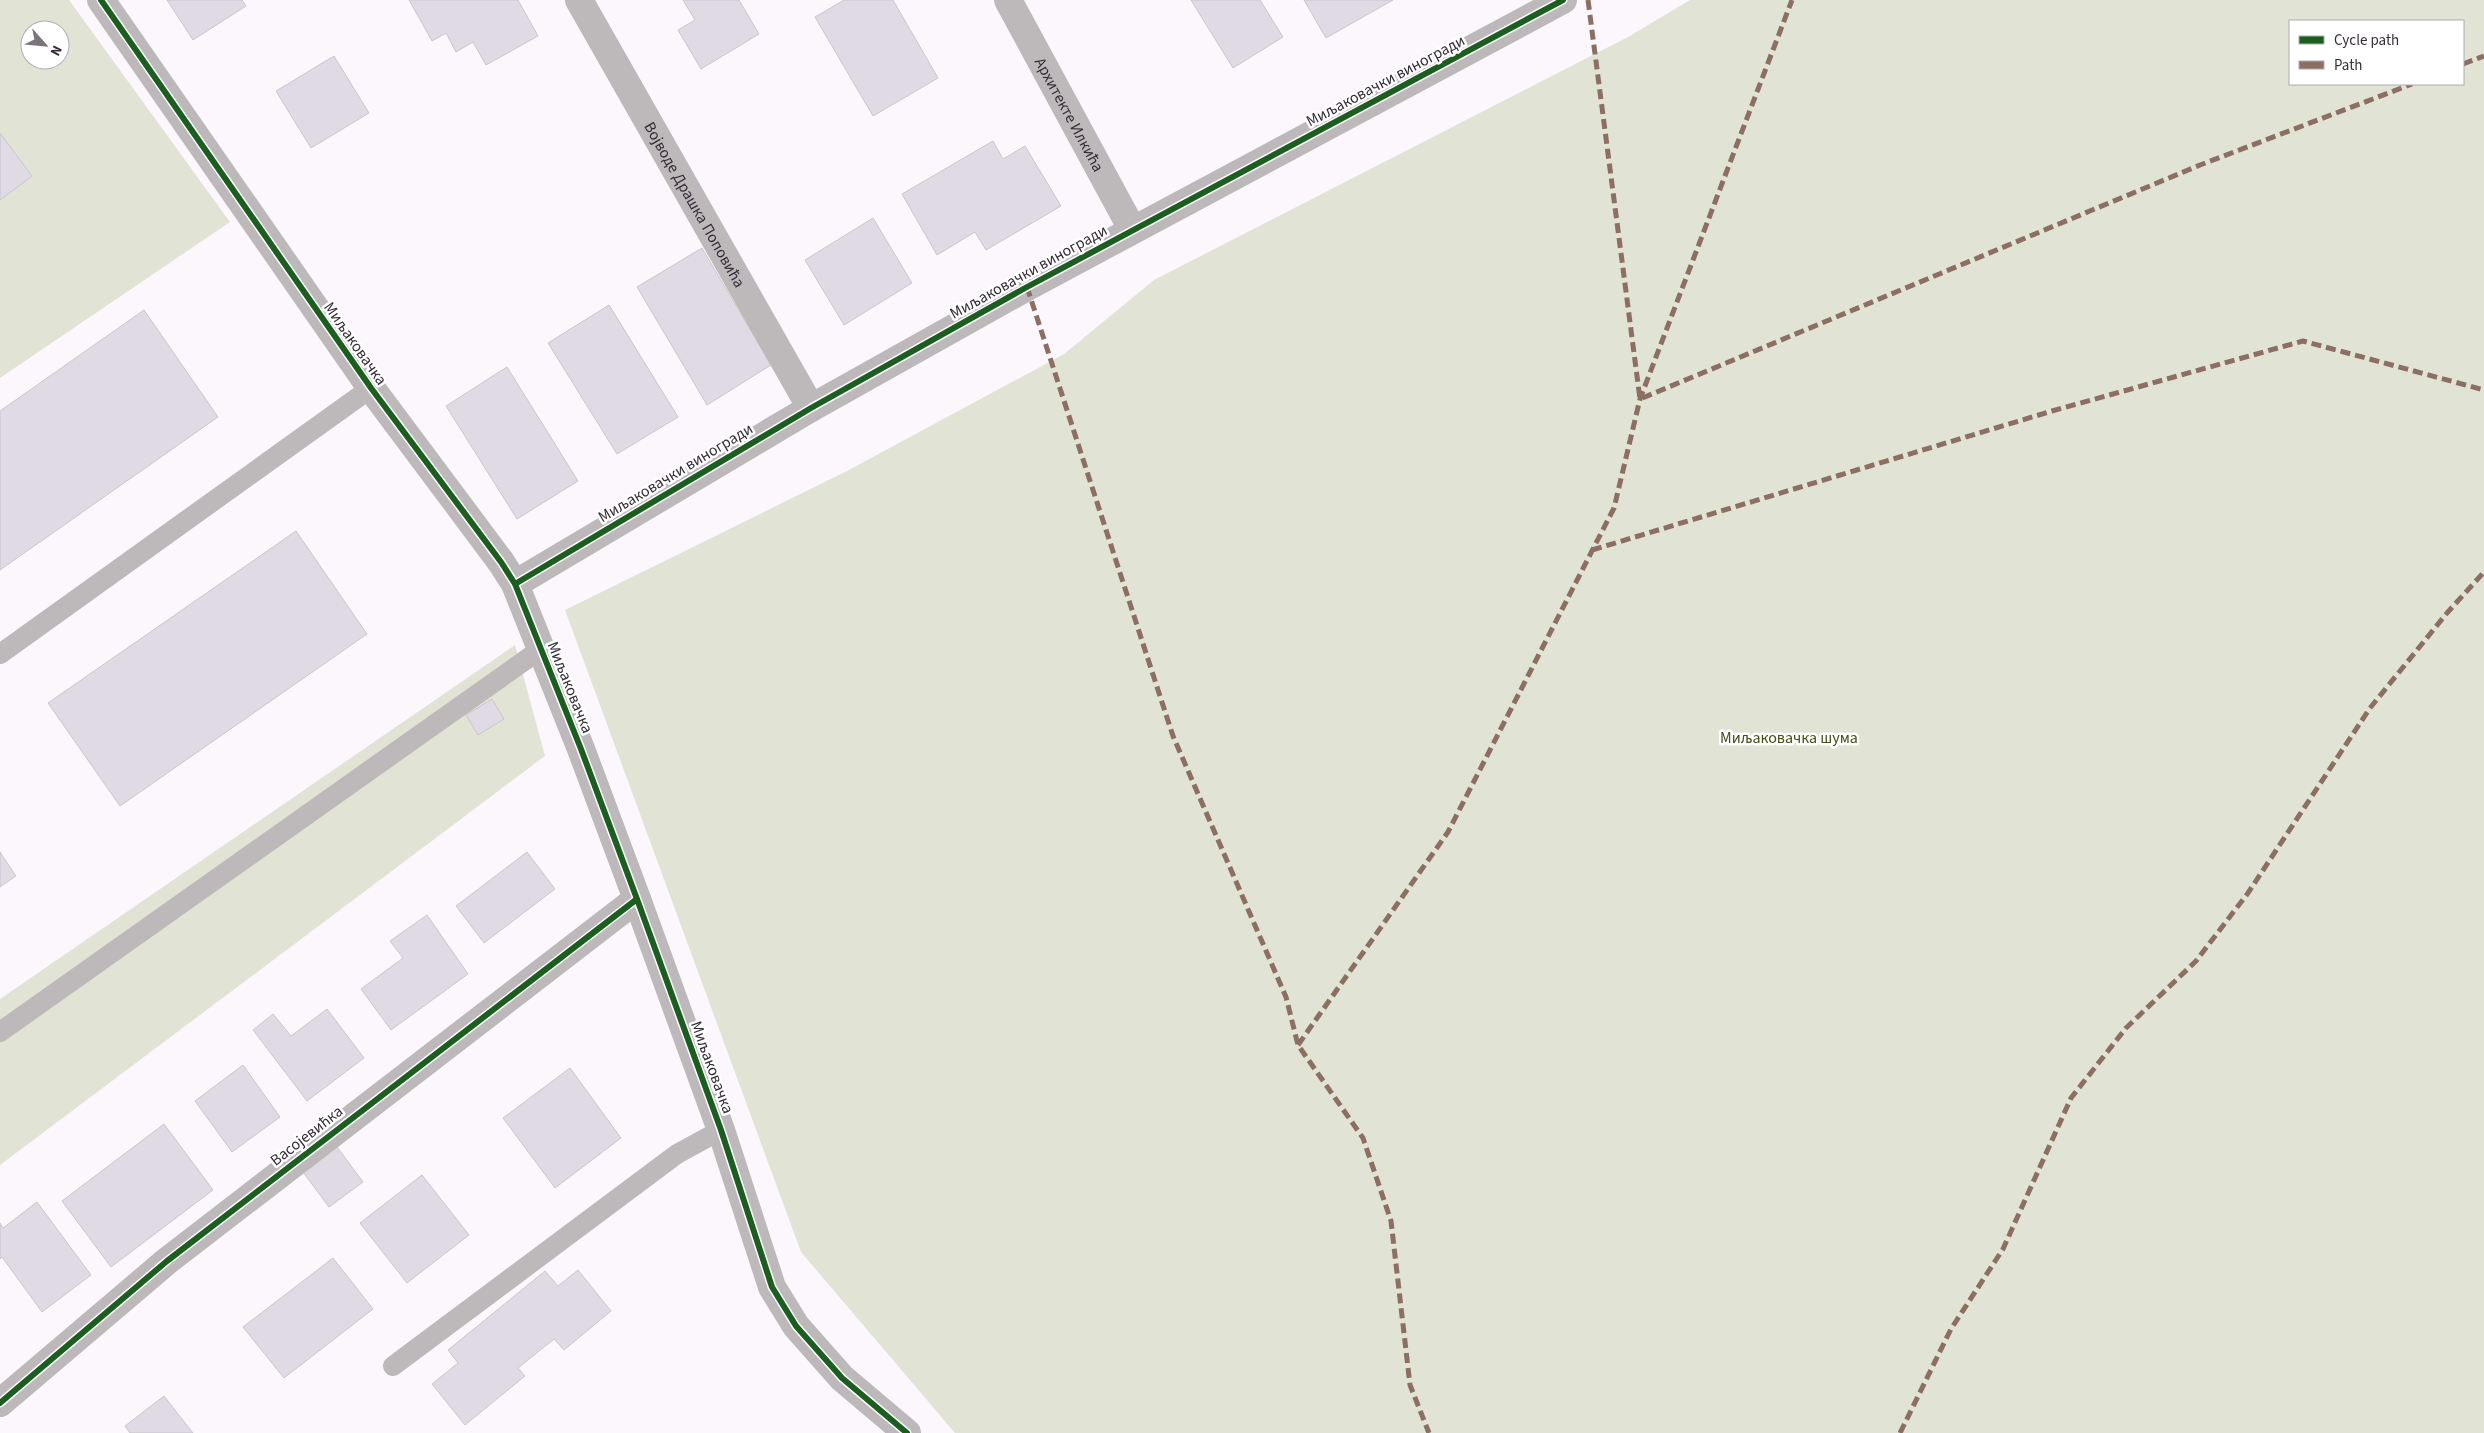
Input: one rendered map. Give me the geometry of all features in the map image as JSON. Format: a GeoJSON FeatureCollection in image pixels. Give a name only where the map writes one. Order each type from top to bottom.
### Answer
{"type":"FeatureCollection","features":[{"type":"Feature","properties":{"kind":"street","name":"Миљаковачка"},"geometry":{"type":"LineString","coordinates":[[101,0],[371,388],[501,562],[515,584],[636,899],[721,1130],[772,1287],[796,1326],[842,1378],[907,1433]]}},
{"type":"Feature","properties":{"kind":"street","name":"Војводе Драшка Поповића"},"geometry":{"type":"LineString","coordinates":[[579,0],[811,408]]}},
{"type":"Feature","properties":{"kind":"street","name":"Архитекте Илкића"},"geometry":{"type":"LineString","coordinates":[[1008,0],[1132,229]]}},
{"type":"Feature","properties":{"kind":"street","name":"Миљаковачки виногради"},"geometry":{"type":"LineString","coordinates":[[515,584],[811,408],[1132,229],[1563,0]]}},
{"type":"Feature","properties":{"kind":"street","name":"Васојевићка"},"geometry":{"type":"LineString","coordinates":[[0,1403],[167,1261],[636,899]]}},
{"type":"Feature","properties":{"kind":"lane"},"geometry":{"type":"LineString","coordinates":[[0,654],[371,388]]}},
{"type":"Feature","properties":{"kind":"lane"},"geometry":{"type":"LineString","coordinates":[[0,1032],[541,649]]}},
{"type":"Feature","properties":{"kind":"lane"},"geometry":{"type":"LineString","coordinates":[[393,1366],[677,1154],[721,1130]]}},
{"type":"Feature","properties":{"kind":"green space"},"geometry":{"type":"Polygon","coordinates":[[[0,0],[69,0],[230,222],[0,378],[0,0]]]}},
{"type":"Feature","properties":{"kind":"green space","name":"Миљаковачка шума"},"geometry":{"type":"Polygon","coordinates":[[[1690,0],[2484,0],[2484,1433],[955,1433],[801,1252],[565,610],[847,471],[1064,354],[1154,280],[1628,37],[1690,0]]]}},
{"type":"Feature","properties":{"kind":"green space"},"geometry":{"type":"Polygon","coordinates":[[[515,645],[545,756],[0,1165],[0,999],[515,645]]]}},
{"type":"Feature","properties":{"kind":"building"},"geometry":{"type":"Polygon","coordinates":[[[167,0],[242,0],[246,6],[193,40],[167,0]]]}},
{"type":"Feature","properties":{"kind":"building"},"geometry":{"type":"Polygon","coordinates":[[[409,0],[518,0],[538,36],[486,65],[473,42],[456,52],[446,33],[432,41],[409,0]]]}},
{"type":"Feature","properties":{"kind":"building"},"geometry":{"type":"Polygon","coordinates":[[[683,0],[739,0],[759,34],[701,69],[678,30],[695,20],[683,0]]]}},
{"type":"Feature","properties":{"kind":"building"},"geometry":{"type":"Polygon","coordinates":[[[844,0],[893,0],[938,78],[873,116],[815,17],[844,0]]]}},
{"type":"Feature","properties":{"kind":"building"},"geometry":{"type":"Polygon","coordinates":[[[1191,0],[1260,0],[1283,37],[1233,68],[1191,0]]]}},
{"type":"Feature","properties":{"kind":"building"},"geometry":{"type":"Polygon","coordinates":[[[1304,0],[1393,0],[1326,38],[1304,0]]]}},
{"type":"Feature","properties":{"kind":"building"},"geometry":{"type":"Polygon","coordinates":[[[334,56],[369,113],[311,148],[276,91],[334,56]]]}},
{"type":"Feature","properties":{"kind":"building"},"geometry":{"type":"Polygon","coordinates":[[[0,133],[32,176],[0,200],[0,133]]]}},
{"type":"Feature","properties":{"kind":"building"},"geometry":{"type":"Polygon","coordinates":[[[993,141],[1003,159],[1025,146],[1061,206],[986,250],[975,232],[937,255],[902,194],[993,141]]]}},
{"type":"Feature","properties":{"kind":"building"},"geometry":{"type":"Polygon","coordinates":[[[873,218],[912,283],[844,325],[805,260],[873,218]]]}},
{"type":"Feature","properties":{"kind":"building"},"geometry":{"type":"Polygon","coordinates":[[[702,248],[771,365],[707,405],[637,287],[702,248]]]}},
{"type":"Feature","properties":{"kind":"building"},"geometry":{"type":"Polygon","coordinates":[[[609,305],[678,417],[617,454],[548,343],[609,305]]]}},
{"type":"Feature","properties":{"kind":"building"},"geometry":{"type":"Polygon","coordinates":[[[144,310],[218,417],[0,570],[0,411],[144,310]]]}},
{"type":"Feature","properties":{"kind":"building"},"geometry":{"type":"Polygon","coordinates":[[[507,367],[578,481],[517,519],[446,406],[507,367]]]}},
{"type":"Feature","properties":{"kind":"building"},"geometry":{"type":"Polygon","coordinates":[[[296,531],[367,634],[120,806],[48,703],[296,531]]]}},
{"type":"Feature","properties":{"kind":"building"},"geometry":{"type":"Polygon","coordinates":[[[492,699],[504,719],[478,735],[466,715],[492,699]]]}},
{"type":"Feature","properties":{"kind":"building"},"geometry":{"type":"Polygon","coordinates":[[[0,852],[16,876],[0,887],[0,852]]]}},
{"type":"Feature","properties":{"kind":"building"},"geometry":{"type":"Polygon","coordinates":[[[527,852],[555,889],[484,943],[456,906],[527,852]]]}},
{"type":"Feature","properties":{"kind":"building"},"geometry":{"type":"Polygon","coordinates":[[[427,915],[468,974],[391,1030],[361,989],[403,958],[390,941],[427,915]]]}},
{"type":"Feature","properties":{"kind":"building"},"geometry":{"type":"Polygon","coordinates":[[[327,1009],[364,1058],[307,1101],[253,1030],[273,1014],[291,1036],[327,1009]]]}},
{"type":"Feature","properties":{"kind":"building"},"geometry":{"type":"Polygon","coordinates":[[[243,1065],[280,1117],[232,1152],[195,1101],[243,1065]]]}},
{"type":"Feature","properties":{"kind":"building"},"geometry":{"type":"Polygon","coordinates":[[[570,1068],[621,1138],[555,1188],[503,1118],[570,1068]]]}},
{"type":"Feature","properties":{"kind":"building"},"geometry":{"type":"Polygon","coordinates":[[[164,1124],[213,1190],[111,1267],[62,1201],[164,1124]]]}},
{"type":"Feature","properties":{"kind":"building"},"geometry":{"type":"Polygon","coordinates":[[[337,1147],[363,1182],[329,1207],[303,1172],[337,1147]]]}},
{"type":"Feature","properties":{"kind":"building"},"geometry":{"type":"Polygon","coordinates":[[[422,1175],[469,1235],[407,1283],[360,1223],[422,1175]]]}},
{"type":"Feature","properties":{"kind":"building"},"geometry":{"type":"Polygon","coordinates":[[[37,1202],[91,1275],[42,1312],[2,1257],[0,1259],[0,1223],[3,1228],[37,1202]]]}},
{"type":"Feature","properties":{"kind":"building"},"geometry":{"type":"Polygon","coordinates":[[[333,1258],[373,1309],[284,1378],[243,1327],[333,1258]]]}},
{"type":"Feature","properties":{"kind":"building"},"geometry":{"type":"Polygon","coordinates":[[[578,1270],[611,1311],[564,1350],[554,1339],[518,1368],[525,1376],[465,1425],[432,1384],[458,1363],[448,1350],[545,1271],[558,1286],[578,1270]]]}},
{"type":"Feature","properties":{"kind":"building"},"geometry":{"type":"Polygon","coordinates":[[[164,1396],[193,1433],[130,1433],[125,1426],[164,1396]]]}},
{"type":"Feature","properties":{"kind":"marked path"},"geometry":{"type":"LineString","coordinates":[[1588,0],[1640,399],[2200,165],[2409,85]]}},
{"type":"Feature","properties":{"kind":"marked path"},"geometry":{"type":"LineString","coordinates":[[1298,1045],[1448,832],[1614,508],[1640,399],[1792,0]]}},
{"type":"Feature","properties":{"kind":"marked path"},"geometry":{"type":"LineString","coordinates":[[2464,64],[2484,56]]}},
{"type":"Feature","properties":{"kind":"marked path"},"geometry":{"type":"LineString","coordinates":[[1027,287],[1173,736],[1286,997],[1298,1045],[1363,1138],[1391,1221],[1410,1385],[1429,1433]]}},
{"type":"Feature","properties":{"kind":"marked path"},"geometry":{"type":"LineString","coordinates":[[1592,550],[2052,411],[2303,341],[2484,390]]}},
{"type":"Feature","properties":{"kind":"marked path"},"geometry":{"type":"LineString","coordinates":[[1900,1433],[1951,1329],[2003,1249],[2071,1098],[2126,1028],[2196,961],[2248,893],[2370,708],[2447,613],[2484,572]]}},
{"type":"Feature","properties":{"kind":"cycle path"},"geometry":{"type":"LineString","coordinates":[[101,0],[371,388],[501,562],[515,584],[581,749],[637,899],[721,1130],[772,1287],[796,1326],[842,1378],[907,1433]]}},
{"type":"Feature","properties":{"kind":"cycle path"},"geometry":{"type":"LineString","coordinates":[[515,584],[811,408],[1027,287],[1563,0]]}},
{"type":"Feature","properties":{"kind":"cycle path"},"geometry":{"type":"LineString","coordinates":[[0,1403],[167,1261],[637,899]]}}]}
